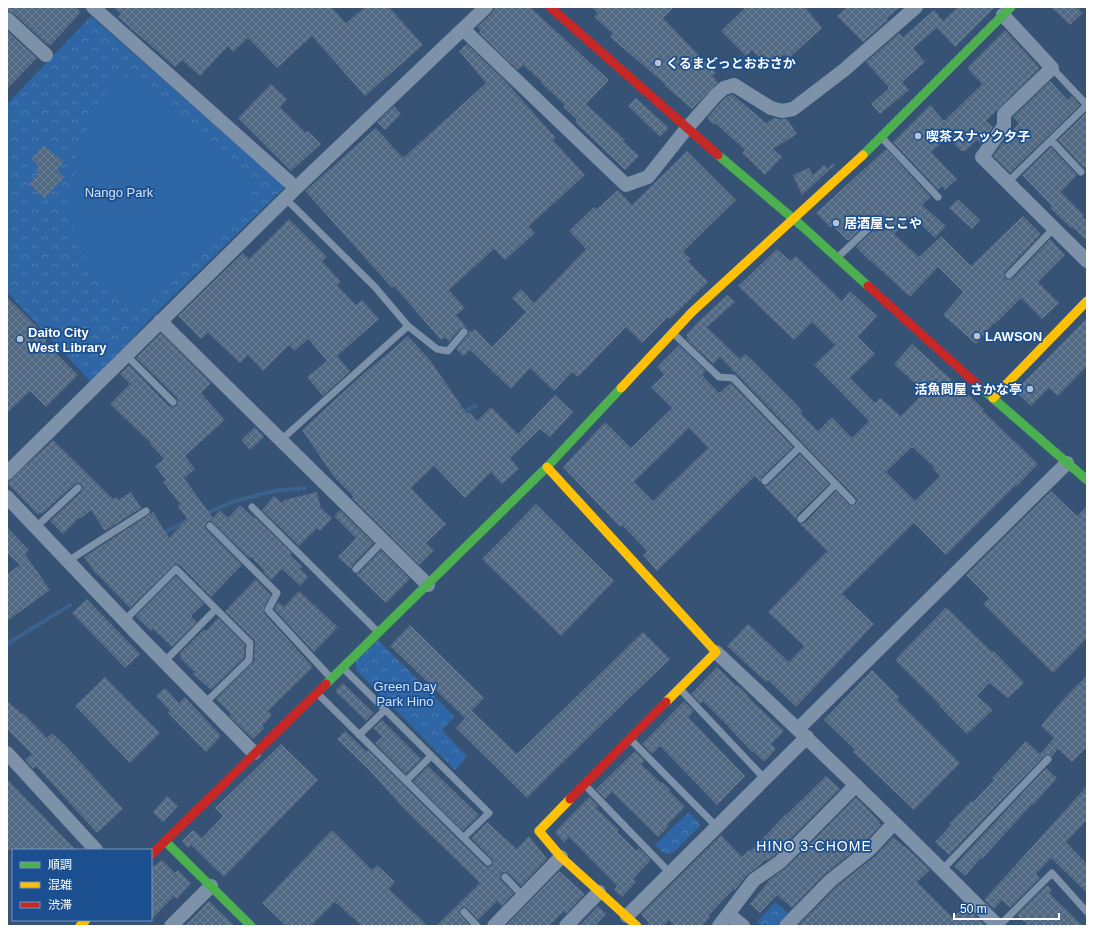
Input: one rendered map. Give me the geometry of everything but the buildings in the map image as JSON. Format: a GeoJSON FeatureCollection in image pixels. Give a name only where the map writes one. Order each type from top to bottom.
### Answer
{"type":"FeatureCollection","features":[{"type":"Feature","properties":{"kind":"street"},"geometry":{"type":"LineString","coordinates":[[93,7],[296,188]]}},
{"type":"Feature","properties":{"kind":"street"},"geometry":{"type":"LineString","coordinates":[[7,473],[285,198],[486,7]]}},
{"type":"Feature","properties":{"kind":"street"},"geometry":{"type":"LineString","coordinates":[[550,7],[687,128],[794,219],[993,398],[1087,480]]}},
{"type":"Feature","properties":{"kind":"street"},"geometry":{"type":"LineString","coordinates":[[463,29],[626,185],[648,177],[687,128],[724,88],[734,85],[771,108],[782,111],[793,109],[844,70],[916,7]]}},
{"type":"Feature","properties":{"kind":"street"},"geometry":{"type":"LineString","coordinates":[[152,854],[547,467],[692,312],[882,138],[1007,11],[1052,68],[1004,114],[1004,126],[982,157],[1087,261]]}},
{"type":"Feature","properties":{"kind":"street"},"geometry":{"type":"LineString","coordinates":[[7,18],[46,55]]}},
{"type":"Feature","properties":{"kind":"street"},"geometry":{"type":"LineString","coordinates":[[993,398],[1087,301]]}},
{"type":"Feature","properties":{"kind":"street"},"geometry":{"type":"LineString","coordinates":[[160,321],[428,585]]}},
{"type":"Feature","properties":{"kind":"street"},"geometry":{"type":"LineString","coordinates":[[716,652],[539,831],[561,857],[632,921],[670,873],[765,779],[802,733],[1067,463]]}},
{"type":"Feature","properties":{"kind":"street"},"geometry":{"type":"LineString","coordinates":[[547,467],[716,652],[802,733],[998,926]]}},
{"type":"Feature","properties":{"kind":"street"},"geometry":{"type":"LineString","coordinates":[[7,497],[124,620],[254,753]]}},
{"type":"Feature","properties":{"kind":"street"},"geometry":{"type":"LineString","coordinates":[[7,754],[95,849]]}},
{"type":"Feature","properties":{"kind":"street"},"geometry":{"type":"LineString","coordinates":[[719,926],[754,880],[780,862],[856,786]]}},
{"type":"Feature","properties":{"kind":"street"},"geometry":{"type":"LineString","coordinates":[[786,926],[830,881],[870,848],[894,823]]}},
{"type":"Feature","properties":{"kind":"street"},"geometry":{"type":"LineString","coordinates":[[166,842],[251,926]]}},
{"type":"Feature","properties":{"kind":"street"},"geometry":{"type":"LineString","coordinates":[[494,926],[561,857]]}},
{"type":"Feature","properties":{"kind":"street"},"geometry":{"type":"LineString","coordinates":[[171,926],[210,886]]}},
{"type":"Feature","properties":{"kind":"street"},"geometry":{"type":"LineString","coordinates":[[566,926],[599,892]]}},
{"type":"Feature","properties":{"kind":"street"},"geometry":{"type":"LineString","coordinates":[[728,914],[743,926]]}},
{"type":"Feature","properties":{"kind":"lane"},"geometry":{"type":"LineString","coordinates":[[1008,182],[1087,105],[1052,68]]}},
{"type":"Feature","properties":{"kind":"lane"},"geometry":{"type":"LineString","coordinates":[[882,138],[938,197]]}},
{"type":"Feature","properties":{"kind":"lane"},"geometry":{"type":"LineString","coordinates":[[1051,140],[1081,172]]}},
{"type":"Feature","properties":{"kind":"lane"},"geometry":{"type":"LineString","coordinates":[[285,198],[375,287],[408,326],[437,349],[448,351],[464,332]]}},
{"type":"Feature","properties":{"kind":"lane"},"geometry":{"type":"LineString","coordinates":[[837,258],[874,223]]}},
{"type":"Feature","properties":{"kind":"lane"},"geometry":{"type":"LineString","coordinates":[[1009,275],[1054,228]]}},
{"type":"Feature","properties":{"kind":"lane"},"geometry":{"type":"LineString","coordinates":[[281,440],[408,326]]}},
{"type":"Feature","properties":{"kind":"lane"},"geometry":{"type":"LineString","coordinates":[[673,332],[719,378],[733,378],[852,501]]}},
{"type":"Feature","properties":{"kind":"lane"},"geometry":{"type":"LineString","coordinates":[[126,355],[173,402]]}},
{"type":"Feature","properties":{"kind":"lane"},"geometry":{"type":"LineString","coordinates":[[766,481],[800,447]]}},
{"type":"Feature","properties":{"kind":"lane"},"geometry":{"type":"LineString","coordinates":[[801,519],[836,484]]}},
{"type":"Feature","properties":{"kind":"lane"},"geometry":{"type":"LineString","coordinates":[[36,527],[78,488]]}},
{"type":"Feature","properties":{"kind":"lane"},"geometry":{"type":"LineString","coordinates":[[252,507],[378,633]]}},
{"type":"Feature","properties":{"kind":"lane"},"geometry":{"type":"LineString","coordinates":[[68,561],[146,511]]}},
{"type":"Feature","properties":{"kind":"lane"},"geometry":{"type":"LineString","coordinates":[[210,526],[277,594],[268,610],[331,678]]}},
{"type":"Feature","properties":{"kind":"lane"},"geometry":{"type":"LineString","coordinates":[[356,569],[383,541]]}},
{"type":"Feature","properties":{"kind":"lane"},"geometry":{"type":"LineString","coordinates":[[124,620],[176,569],[250,643],[249,660],[205,703]]}},
{"type":"Feature","properties":{"kind":"lane"},"geometry":{"type":"LineString","coordinates":[[165,662],[216,609]]}},
{"type":"Feature","properties":{"kind":"lane"},"geometry":{"type":"LineString","coordinates":[[343,667],[489,813],[464,837]]}},
{"type":"Feature","properties":{"kind":"lane"},"geometry":{"type":"LineString","coordinates":[[680,689],[765,779]]}},
{"type":"Feature","properties":{"kind":"lane"},"geometry":{"type":"LineString","coordinates":[[316,693],[488,862]]}},
{"type":"Feature","properties":{"kind":"lane"},"geometry":{"type":"LineString","coordinates":[[359,735],[385,710]]}},
{"type":"Feature","properties":{"kind":"lane"},"geometry":{"type":"LineString","coordinates":[[630,739],[717,827]]}},
{"type":"Feature","properties":{"kind":"lane"},"geometry":{"type":"LineString","coordinates":[[406,781],[431,756]]}},
{"type":"Feature","properties":{"kind":"lane"},"geometry":{"type":"LineString","coordinates":[[942,870],[1048,759]]}},
{"type":"Feature","properties":{"kind":"lane"},"geometry":{"type":"LineString","coordinates":[[585,785],[670,873]]}},
{"type":"Feature","properties":{"kind":"lane"},"geometry":{"type":"LineString","coordinates":[[998,926],[1052,873],[1087,912]]}},
{"type":"Feature","properties":{"kind":"lane"},"geometry":{"type":"LineString","coordinates":[[505,877],[523,896]]}},
{"type":"Feature","properties":{"kind":"lane"},"geometry":{"type":"LineString","coordinates":[[464,912],[477,926]]}},
{"type":"Feature","properties":{"kind":"green space","name":"Nango Park"},"geometry":{"type":"Polygon","coordinates":[[[91,16],[285,187],[155,314],[91,382],[7,292],[7,104],[91,16]]]}},
{"type":"Feature","properties":{"kind":"green space"},"geometry":{"type":"Polygon","coordinates":[[[120,74],[136,80],[249,181],[252,203],[148,303],[136,309],[120,300],[102,281],[85,259],[71,225],[70,191],[76,160],[85,135],[100,102],[120,74]]]}},
{"type":"Feature","properties":{"kind":"green space","name":"Green Day Park Hino"},"geometry":{"type":"Polygon","coordinates":[[[378,640],[455,717],[442,730],[467,756],[455,770],[356,670],[356,660],[378,640]]]}},
{"type":"Feature","properties":{"kind":"green space"},"geometry":{"type":"Polygon","coordinates":[[[689,812],[701,825],[672,854],[665,854],[655,845],[689,812]]]}},
{"type":"Feature","properties":{"kind":"green space"},"geometry":{"type":"Polygon","coordinates":[[[775,902],[788,913],[776,926],[762,926],[757,922],[775,902]]]}},
{"type":"Feature","properties":{"kind":"waterway"},"geometry":{"type":"LineString","coordinates":[[460,413],[476,406]]}},
{"type":"Feature","properties":{"kind":"waterway"},"geometry":{"type":"LineString","coordinates":[[204,514],[235,501],[274,491],[305,488]]}},
{"type":"Feature","properties":{"kind":"waterway"},"geometry":{"type":"LineString","coordinates":[[160,535],[190,519]]}},
{"type":"Feature","properties":{"kind":"waterway"},"geometry":{"type":"LineString","coordinates":[[7,644],[70,605]]}},
{"type":"Feature","properties":{"kind":"traffic: fast"},"geometry":{"type":"LineString","coordinates":[[863,155],[1011,7]]}},
{"type":"Feature","properties":{"kind":"traffic: fast"},"geometry":{"type":"LineString","coordinates":[[718,155],[803,227],[868,286]]}},
{"type":"Feature","properties":{"kind":"traffic: fast"},"geometry":{"type":"LineString","coordinates":[[980,387],[1087,480]]}},
{"type":"Feature","properties":{"kind":"traffic: fast"},"geometry":{"type":"LineString","coordinates":[[326,684],[547,467],[621,388]]}},
{"type":"Feature","properties":{"kind":"traffic: fast"},"geometry":{"type":"LineString","coordinates":[[166,842],[251,926]]}},
{"type":"Feature","properties":{"kind":"traffic: slow"},"geometry":{"type":"LineString","coordinates":[[621,388],[692,312],[863,155]]}},
{"type":"Feature","properties":{"kind":"traffic: slow"},"geometry":{"type":"LineString","coordinates":[[993,398],[1087,301]]}},
{"type":"Feature","properties":{"kind":"traffic: slow"},"geometry":{"type":"LineString","coordinates":[[547,467],[716,652],[666,702]]}},
{"type":"Feature","properties":{"kind":"traffic: slow"},"geometry":{"type":"LineString","coordinates":[[570,799],[539,831],[561,857],[637,926]]}},
{"type":"Feature","properties":{"kind":"traffic: slow"},"geometry":{"type":"LineString","coordinates":[[80,926],[85,921]]}},
{"type":"Feature","properties":{"kind":"traffic: jam"},"geometry":{"type":"LineString","coordinates":[[550,7],[718,155]]}},
{"type":"Feature","properties":{"kind":"traffic: jam"},"geometry":{"type":"LineString","coordinates":[[868,286],[980,387]]}},
{"type":"Feature","properties":{"kind":"traffic: jam"},"geometry":{"type":"LineString","coordinates":[[152,854],[326,684]]}},
{"type":"Feature","properties":{"kind":"traffic: jam"},"geometry":{"type":"LineString","coordinates":[[570,799],[666,702]]}},
{"type":"Feature","properties":{"kind":"place","name":"くるまどっとおおさか"},"geometry":{"type":"Point","coordinates":[658,63]}},
{"type":"Feature","properties":{"kind":"place","name":"喫茶スナック夕子"},"geometry":{"type":"Point","coordinates":[918,136]}},
{"type":"Feature","properties":{"kind":"place","name":"居酒屋ここや"},"geometry":{"type":"Point","coordinates":[836,223]}},
{"type":"Feature","properties":{"kind":"place","name":"LAWSON"},"geometry":{"type":"Point","coordinates":[977,336]}},
{"type":"Feature","properties":{"kind":"place","name":"Daito City West Library"},"geometry":{"type":"Point","coordinates":[20,339]}},
{"type":"Feature","properties":{"kind":"place","name":"活魚問屋 さかな亭"},"geometry":{"type":"Point","coordinates":[1030,389]}},
{"type":"Feature","properties":{"kind":"district","name":"HINO 3-CHOME"},"geometry":{"type":"Point","coordinates":[814,846]}}]}
